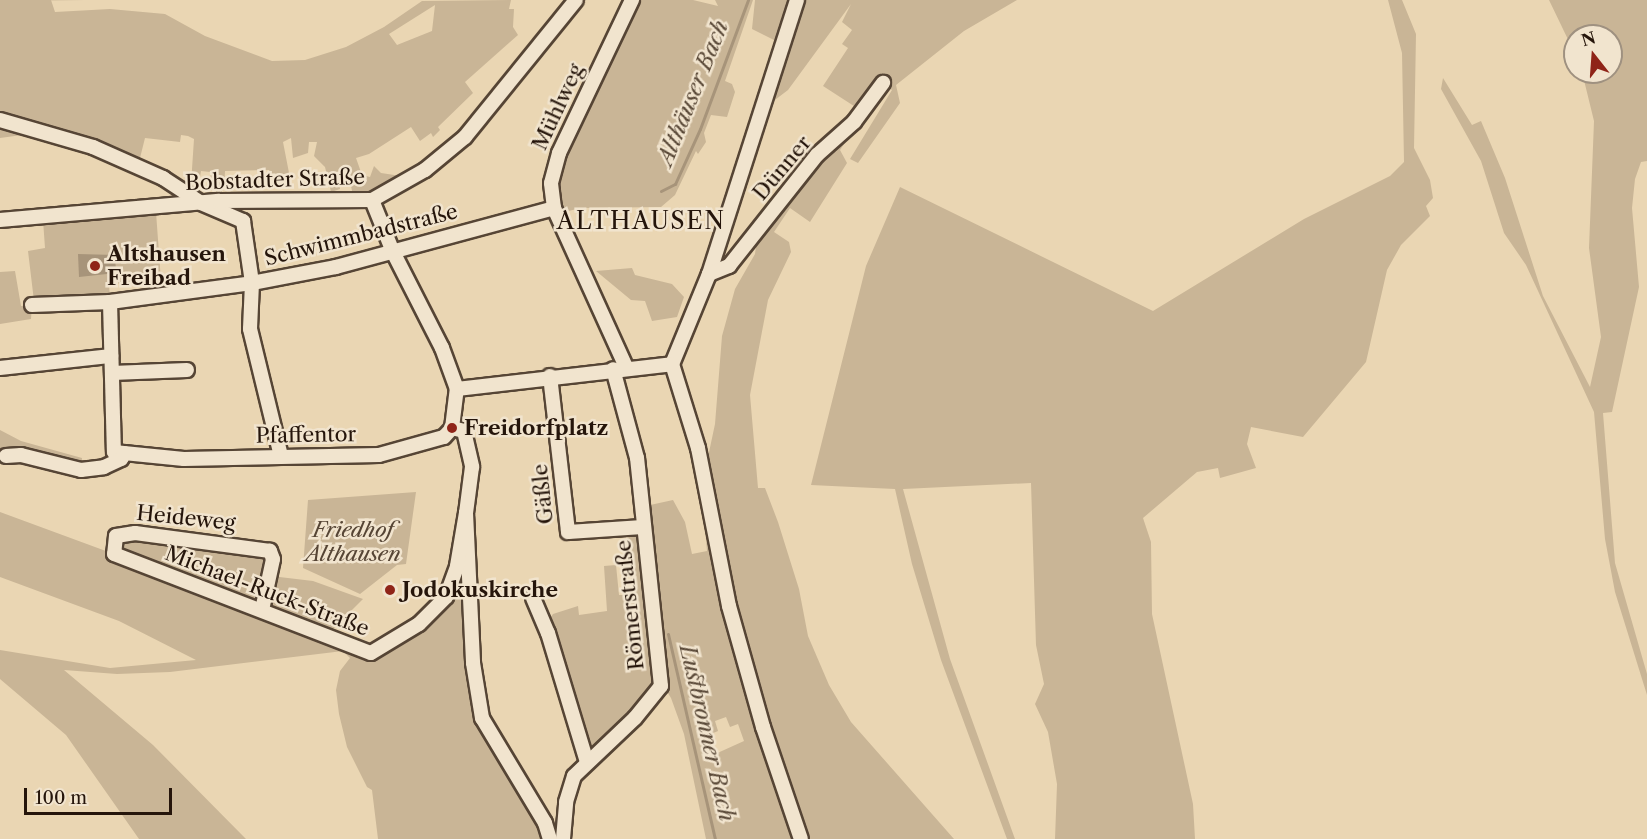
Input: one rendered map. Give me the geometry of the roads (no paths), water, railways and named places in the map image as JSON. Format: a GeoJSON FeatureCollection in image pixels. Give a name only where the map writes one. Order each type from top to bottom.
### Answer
{"type":"FeatureCollection","features":[{"type":"Feature","properties":{"kind":"street","name":"Bobstadter Straße"},"geometry":{"type":"LineString","coordinates":[[0,220],[201,203],[372,200],[425,170],[465,137],[576,0]]}},
{"type":"Feature","properties":{"kind":"street","name":"Mühlweg"},"geometry":{"type":"LineString","coordinates":[[619,368],[554,207],[551,183],[555,162],[632,0]]}},
{"type":"Feature","properties":{"kind":"street"},"geometry":{"type":"LineString","coordinates":[[797,0],[776,73],[709,274],[672,364],[698,448],[729,606],[763,727],[801,839]]}},
{"type":"Feature","properties":{"kind":"street","name":"Dünner"},"geometry":{"type":"LineString","coordinates":[[709,274],[729,266],[818,155],[854,122],[884,83]]}},
{"type":"Feature","properties":{"kind":"street"},"geometry":{"type":"LineString","coordinates":[[5,121],[93,147],[163,178],[201,203],[243,221],[252,283],[250,329],[281,456]]}},
{"type":"Feature","properties":{"kind":"street"},"geometry":{"type":"LineString","coordinates":[[372,200],[393,252],[442,348],[457,389],[452,428]]}},
{"type":"Feature","properties":{"kind":"street","name":"Schwimmbadstraße"},"geometry":{"type":"LineString","coordinates":[[32,305],[110,302],[252,283],[393,252],[554,207]]}},
{"type":"Feature","properties":{"kind":"street"},"geometry":{"type":"LineString","coordinates":[[6,456],[21,454],[81,470],[104,467],[121,459],[112,373],[110,302]]}},
{"type":"Feature","properties":{"kind":"street"},"geometry":{"type":"LineString","coordinates":[[0,368],[111,356]]}},
{"type":"Feature","properties":{"kind":"street"},"geometry":{"type":"LineString","coordinates":[[457,389],[550,376],[672,364]]}},
{"type":"Feature","properties":{"kind":"street","name":"Römerstraße"},"geometry":{"type":"LineString","coordinates":[[563,839],[566,802],[574,776],[635,718],[660,686],[637,458],[619,368]]}},
{"type":"Feature","properties":{"kind":"street"},"geometry":{"type":"LineString","coordinates":[[112,373],[188,370]]}},
{"type":"Feature","properties":{"kind":"street","name":"Gäßle"},"geometry":{"type":"LineString","coordinates":[[550,376],[568,532],[643,527]]}},
{"type":"Feature","properties":{"kind":"street","name":"Pfaffentor"},"geometry":{"type":"LineString","coordinates":[[119,452],[184,459],[379,455],[444,438],[452,428]]}},
{"type":"Feature","properties":{"kind":"street","name":"Michael-Ruck-Straße"},"geometry":{"type":"LineString","coordinates":[[114,554],[371,653],[419,624],[446,597],[457,566],[472,467],[464,431],[452,428]]}},
{"type":"Feature","properties":{"kind":"street","name":"Michael-Ruck-Straße"},"geometry":{"type":"LineString","coordinates":[[466,513],[473,663],[482,718],[545,823],[550,839]]}},
{"type":"Feature","properties":{"kind":"street","name":"Heideweg"},"geometry":{"type":"LineString","coordinates":[[114,554],[116,536],[122,532],[258,546],[270,551],[273,559],[262,610]]}},
{"type":"Feature","properties":{"kind":"street"},"geometry":{"type":"LineString","coordinates":[[533,598],[549,633],[587,762]]}},
{"type":"Feature","properties":{"kind":"waterway","name":"Althäuser Bach"},"geometry":{"type":"LineString","coordinates":[[661,191],[675,184],[700,129],[748,0]]}},
{"type":"Feature","properties":{"kind":"waterway","name":"Lustbronner Bach"},"geometry":{"type":"LineString","coordinates":[[668,634],[715,839]]}},
{"type":"Feature","properties":{"kind":"place","name":"Altshausen Freibad"},"geometry":{"type":"Point","coordinates":[95,266]}},
{"type":"Feature","properties":{"kind":"place","name":"Freidorfplatz"},"geometry":{"type":"Point","coordinates":[452,428]}},
{"type":"Feature","properties":{"kind":"place","name":"Jodokuskirche"},"geometry":{"type":"Point","coordinates":[390,590]}},
{"type":"Feature","properties":{"kind":"district","name":"ALTHAUSEN"},"geometry":{"type":"Point","coordinates":[641,221]}},
{"type":"Feature","properties":{"kind":"park label","name":"Friedhof Althausen"},"geometry":{"type":"Point","coordinates":[353,542]}}]}
